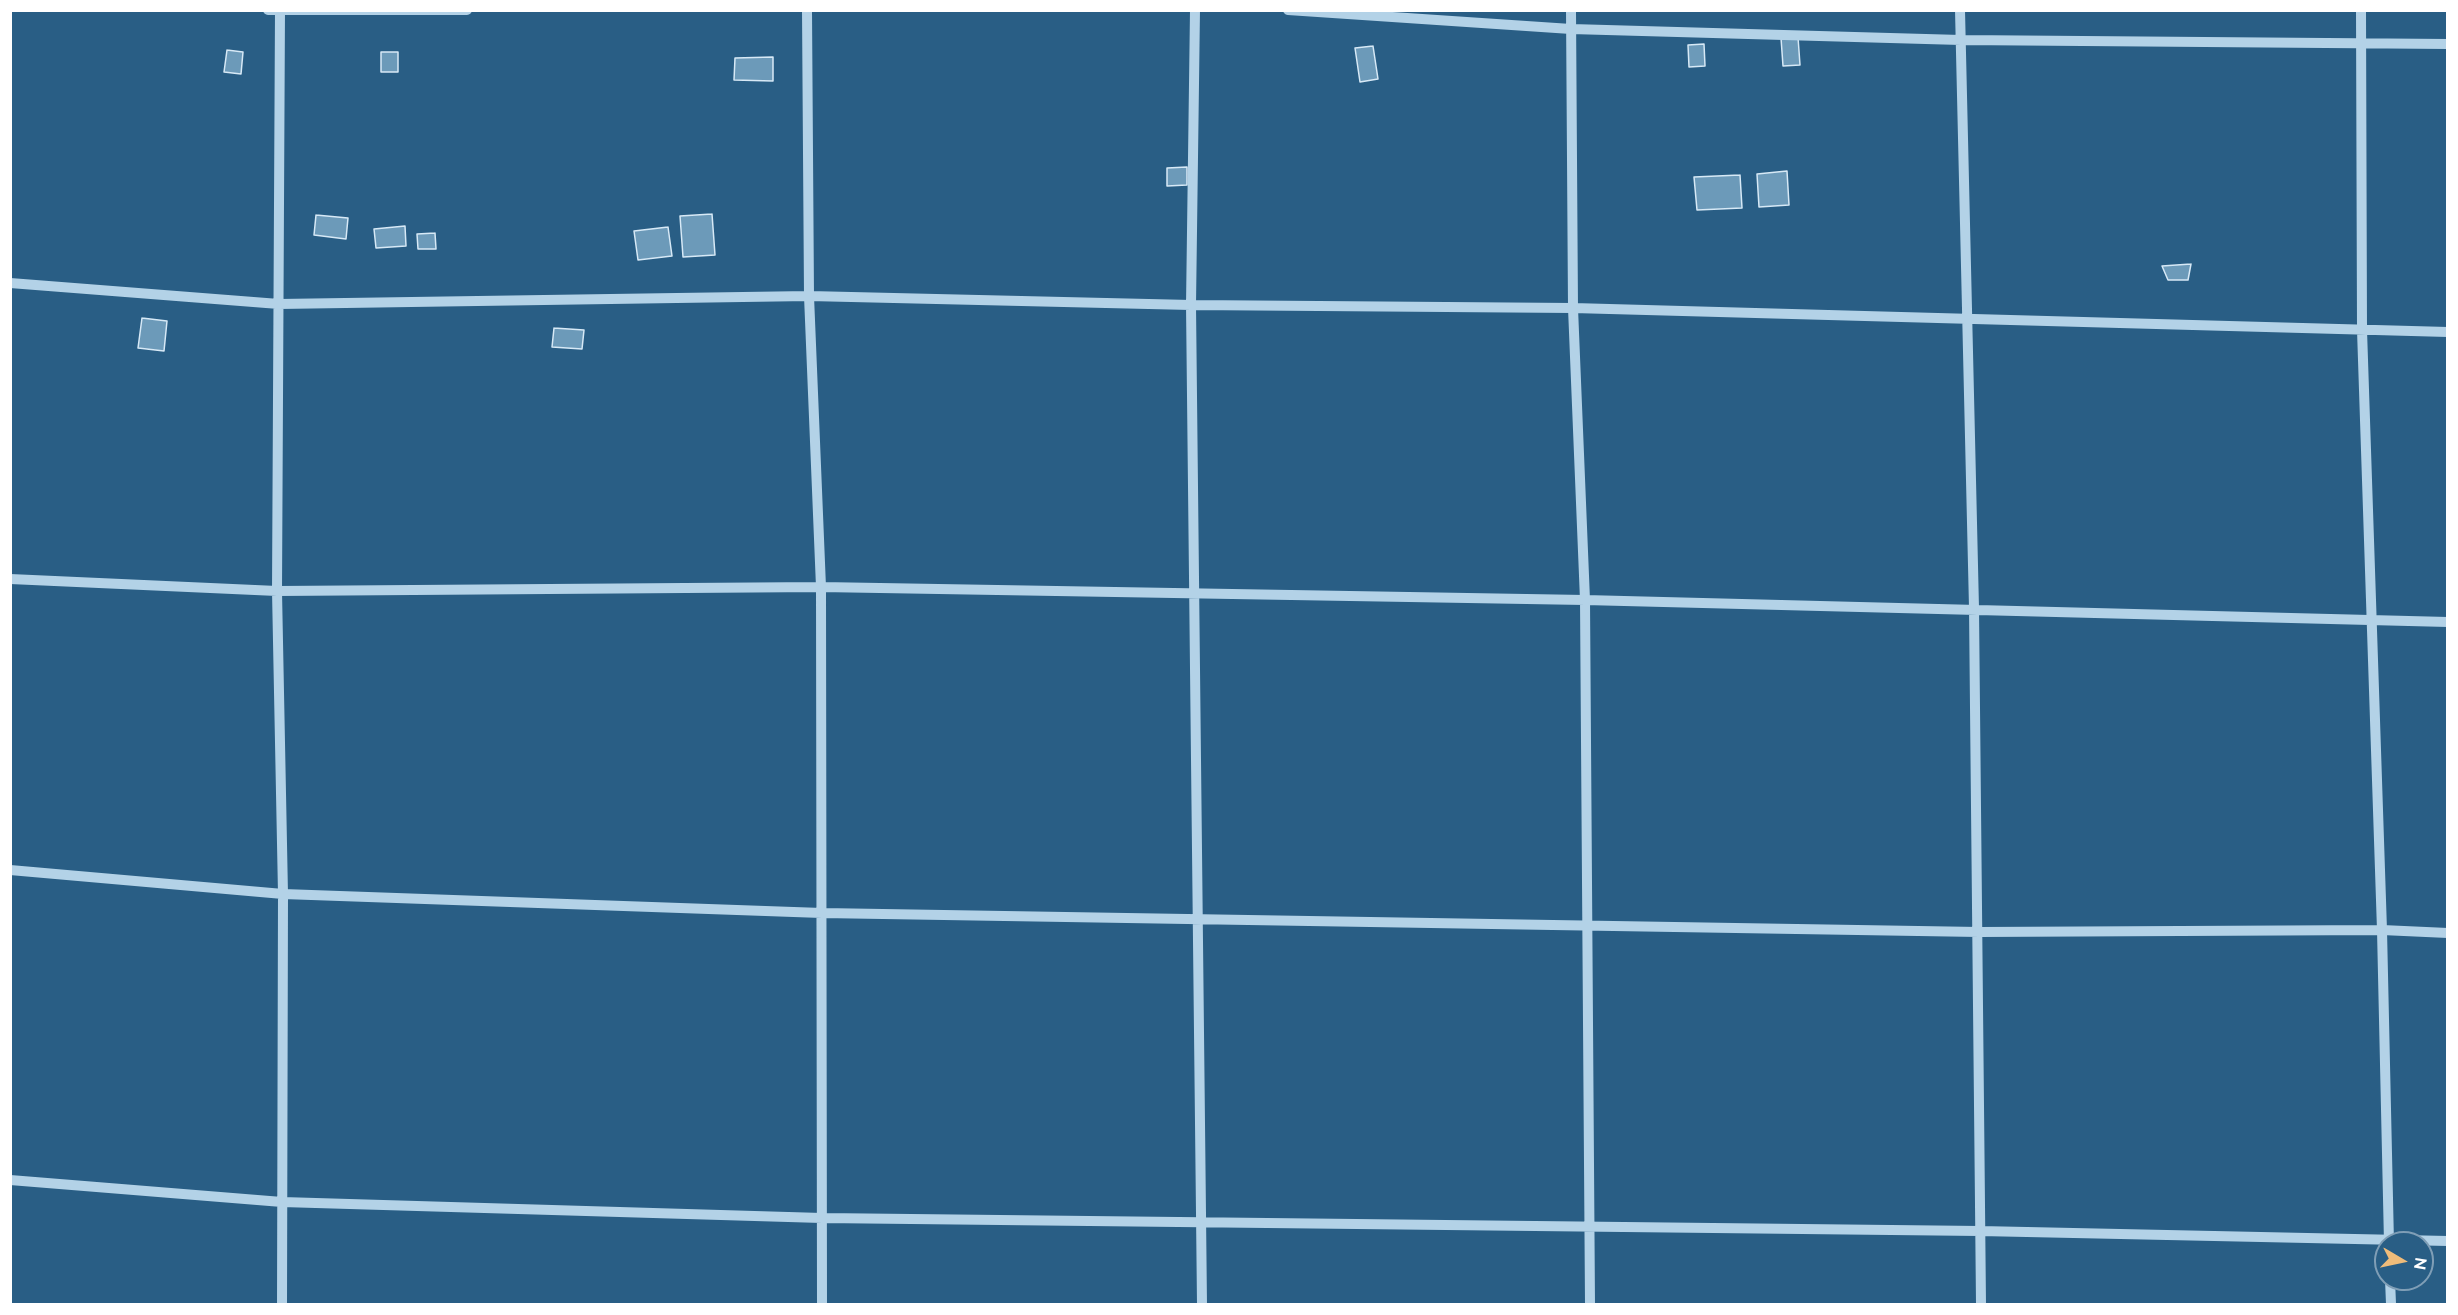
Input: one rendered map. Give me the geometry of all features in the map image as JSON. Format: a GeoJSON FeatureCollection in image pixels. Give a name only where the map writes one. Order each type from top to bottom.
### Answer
{"type":"FeatureCollection","features":[{"type":"Feature","properties":{"kind":"street"},"geometry":{"type":"LineString","coordinates":[[268,10],[467,10]]}},
{"type":"Feature","properties":{"kind":"street"},"geometry":{"type":"LineString","coordinates":[[807,10],[809,296],[821,587],[822,1305]]}},
{"type":"Feature","properties":{"kind":"street"},"geometry":{"type":"LineString","coordinates":[[1195,10],[1191,305],[1202,1305]]}},
{"type":"Feature","properties":{"kind":"street"},"geometry":{"type":"LineString","coordinates":[[1288,10],[1571,29],[1961,40],[2448,44]]}},
{"type":"Feature","properties":{"kind":"street"},"geometry":{"type":"LineString","coordinates":[[1571,10],[1573,308],[1585,600],[1590,1305]]}},
{"type":"Feature","properties":{"kind":"street"},"geometry":{"type":"LineString","coordinates":[[1960,10],[1974,608],[1981,1305]]}},
{"type":"Feature","properties":{"kind":"street"},"geometry":{"type":"LineString","coordinates":[[2361,10],[2362,330],[2382,930],[2389,1231]]}},
{"type":"Feature","properties":{"kind":"street"},"geometry":{"type":"LineString","coordinates":[[280,11],[277,591],[283,894],[282,1305]]}},
{"type":"Feature","properties":{"kind":"street"},"geometry":{"type":"LineString","coordinates":[[10,283],[279,304],[809,296],[1191,305],[1573,308],[2448,332]]}},
{"type":"Feature","properties":{"kind":"street"},"geometry":{"type":"LineString","coordinates":[[10,579],[277,591],[821,587],[1974,608],[2448,622]]}},
{"type":"Feature","properties":{"kind":"street"},"geometry":{"type":"LineString","coordinates":[[10,870],[283,894],[822,913],[1979,932],[2382,930],[2448,933]]}},
{"type":"Feature","properties":{"kind":"street"},"geometry":{"type":"LineString","coordinates":[[10,1180],[282,1202],[822,1218],[1980,1231],[2374,1241]]}},
{"type":"Feature","properties":{"kind":"building"},"geometry":{"type":"Polygon","coordinates":[[[1798,37],[1800,65],[1783,66],[1781,38],[1798,37]]]}},
{"type":"Feature","properties":{"kind":"building"},"geometry":{"type":"Polygon","coordinates":[[[1704,44],[1705,66],[1689,67],[1688,45],[1704,44]]]}},
{"type":"Feature","properties":{"kind":"building"},"geometry":{"type":"Polygon","coordinates":[[[1373,46],[1378,79],[1360,82],[1355,48],[1373,46]]]}},
{"type":"Feature","properties":{"kind":"building"},"geometry":{"type":"Polygon","coordinates":[[[227,50],[243,52],[241,74],[224,72],[227,50]]]}},
{"type":"Feature","properties":{"kind":"building"},"geometry":{"type":"Polygon","coordinates":[[[381,52],[398,52],[398,72],[381,72],[381,52]]]}},
{"type":"Feature","properties":{"kind":"building"},"geometry":{"type":"Polygon","coordinates":[[[773,57],[773,81],[734,80],[735,58],[773,57]]]}},
{"type":"Feature","properties":{"kind":"building"},"geometry":{"type":"Polygon","coordinates":[[[1187,167],[1187,185],[1167,186],[1167,168],[1187,167]]]}},
{"type":"Feature","properties":{"kind":"building"},"geometry":{"type":"Polygon","coordinates":[[[1787,171],[1789,205],[1759,207],[1757,174],[1787,171]]]}},
{"type":"Feature","properties":{"kind":"building"},"geometry":{"type":"Polygon","coordinates":[[[1740,175],[1742,208],[1697,210],[1694,177],[1740,175]]]}},
{"type":"Feature","properties":{"kind":"building"},"geometry":{"type":"Polygon","coordinates":[[[712,214],[715,255],[683,257],[680,216],[712,214]]]}},
{"type":"Feature","properties":{"kind":"building"},"geometry":{"type":"Polygon","coordinates":[[[316,215],[348,218],[346,239],[314,235],[316,215]]]}},
{"type":"Feature","properties":{"kind":"building"},"geometry":{"type":"Polygon","coordinates":[[[405,226],[406,246],[376,248],[374,229],[405,226]]]}},
{"type":"Feature","properties":{"kind":"building"},"geometry":{"type":"Polygon","coordinates":[[[668,227],[672,256],[638,260],[634,231],[668,227]]]}},
{"type":"Feature","properties":{"kind":"building"},"geometry":{"type":"Polygon","coordinates":[[[435,233],[436,249],[418,249],[417,234],[435,233]]]}},
{"type":"Feature","properties":{"kind":"building"},"geometry":{"type":"Polygon","coordinates":[[[2191,264],[2188,280],[2168,280],[2162,266],[2191,264]]]}},
{"type":"Feature","properties":{"kind":"building"},"geometry":{"type":"Polygon","coordinates":[[[142,318],[167,321],[164,351],[138,348],[142,318]]]}},
{"type":"Feature","properties":{"kind":"building"},"geometry":{"type":"Polygon","coordinates":[[[554,328],[584,330],[582,349],[552,347],[554,328]]]}}]}
